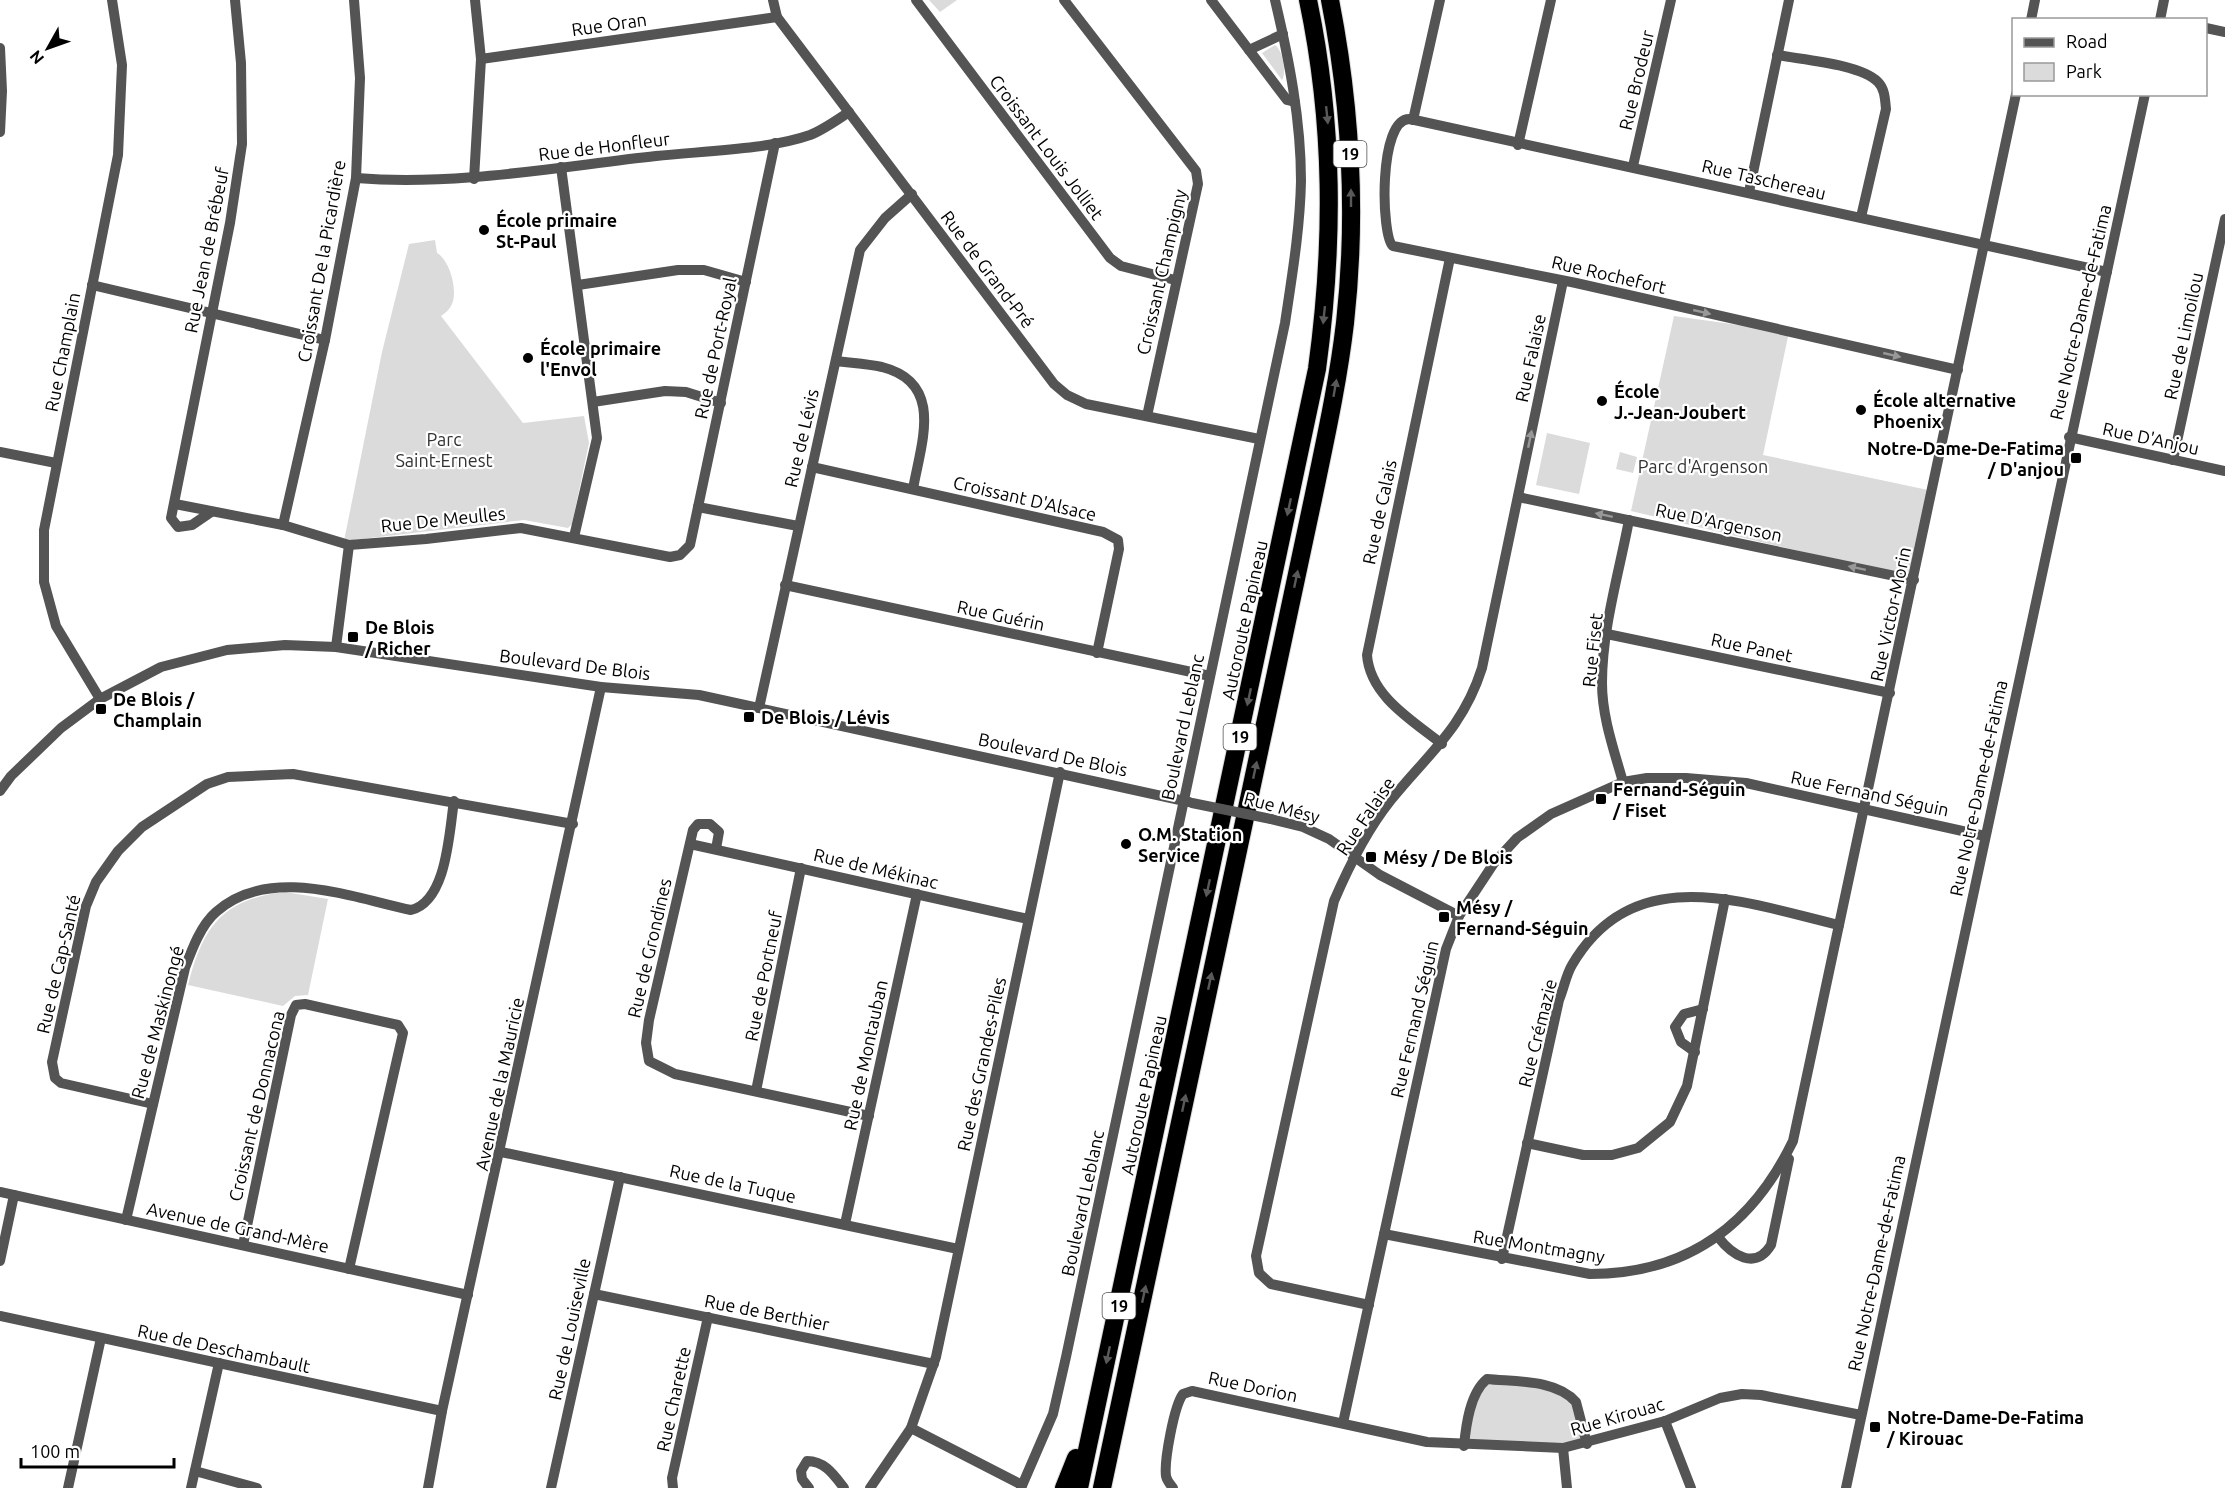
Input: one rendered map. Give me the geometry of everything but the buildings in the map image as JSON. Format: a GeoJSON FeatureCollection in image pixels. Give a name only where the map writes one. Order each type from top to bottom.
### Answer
{"type":"FeatureCollection","features":[{"type":"Feature","properties":{"kind":"highway"},"geometry":{"type":"LineString","coordinates":[[1298,0],[1319,57]]}},
{"type":"Feature","properties":{"kind":"highway","name":"Autoroute Papineau"},"geometry":{"type":"LineString","coordinates":[[1078,1488],[1317,369],[1328,280],[1330,214],[1328,131],[1319,57],[1308,0]]}},
{"type":"Feature","properties":{"kind":"highway","name":"19"},"geometry":{"type":"LineString","coordinates":[[1101,1488],[1311,510],[1340,359],[1349,279],[1352,202],[1349,127],[1332,0]]}},
{"type":"Feature","properties":{"kind":"highway"},"geometry":{"type":"LineString","coordinates":[[1115,1488],[1132,1351]]}},
{"type":"Feature","properties":{"kind":"highway"},"geometry":{"type":"LineString","coordinates":[[1064,1488],[1099,1397]]}},
{"type":"Feature","properties":{"kind":"street","name":"Rue Champlain"},"geometry":{"type":"LineString","coordinates":[[100,699],[56,626],[44,582],[44,530],[118,155],[122,65],[112,0]]}},
{"type":"Feature","properties":{"kind":"street","name":"Rue Jean de Brébeuf"},"geometry":{"type":"LineString","coordinates":[[175,504],[230,223],[242,144],[241,63],[235,0]]}},
{"type":"Feature","properties":{"kind":"street","name":"Croissant De la Picardière"},"geometry":{"type":"LineString","coordinates":[[283,525],[325,340],[356,178],[360,78],[354,0]]}},
{"type":"Feature","properties":{"kind":"street"},"geometry":{"type":"LineString","coordinates":[[474,179],[481,59],[475,0]]}},
{"type":"Feature","properties":{"kind":"street","name":"Rue de Grand-Pré"},"geometry":{"type":"LineString","coordinates":[[773,0],[777,17],[1054,384],[1067,395],[1086,404],[1259,439]]}},
{"type":"Feature","properties":{"kind":"street","name":"Croissant Louis Jolliet"},"geometry":{"type":"LineString","coordinates":[[916,0],[1110,258],[1121,266],[1175,280]]}},
{"type":"Feature","properties":{"kind":"street","name":"Croissant Champigny"},"geometry":{"type":"LineString","coordinates":[[1064,0],[1196,171],[1198,184],[1175,280],[1147,416]]}},
{"type":"Feature","properties":{"kind":"street"},"geometry":{"type":"LineString","coordinates":[[1211,0],[1287,100],[1295,102]]}},
{"type":"Feature","properties":{"kind":"street","name":"Boulevard Leblanc"},"geometry":{"type":"LineString","coordinates":[[1022,1486],[1047,1431],[1058,1396],[1173,855],[1187,802],[1210,676],[1285,323],[1297,242],[1301,174],[1295,102],[1275,0]]}},
{"type":"Feature","properties":{"kind":"street"},"geometry":{"type":"LineString","coordinates":[[1413,120],[1440,0]]}},
{"type":"Feature","properties":{"kind":"street"},"geometry":{"type":"LineString","coordinates":[[1518,145],[1551,0]]}},
{"type":"Feature","properties":{"kind":"street","name":"Rue Brodeur"},"geometry":{"type":"LineString","coordinates":[[1633,166],[1671,0]]}},
{"type":"Feature","properties":{"kind":"street"},"geometry":{"type":"LineString","coordinates":[[1749,192],[1789,0]]}},
{"type":"Feature","properties":{"kind":"street"},"geometry":{"type":"LineString","coordinates":[[2031,18],[2035,0]]}},
{"type":"Feature","properties":{"kind":"street"},"geometry":{"type":"LineString","coordinates":[[2162,18],[2164,0]]}},
{"type":"Feature","properties":{"kind":"street","name":"Rue Oran"},"geometry":{"type":"LineString","coordinates":[[481,59],[777,17]]}},
{"type":"Feature","properties":{"kind":"street"},"geometry":{"type":"LineString","coordinates":[[2207,28],[2225,32]]}},
{"type":"Feature","properties":{"kind":"street"},"geometry":{"type":"LineString","coordinates":[[1249,50],[1283,34]]}},
{"type":"Feature","properties":{"kind":"street"},"geometry":{"type":"LineString","coordinates":[[0,48],[2,91],[0,132]]}},
{"type":"Feature","properties":{"kind":"street"},"geometry":{"type":"LineString","coordinates":[[1777,55],[1865,73],[1879,83],[1884,91],[1886,109],[1861,217]]}},
{"type":"Feature","properties":{"kind":"street","name":"Rue Victor-Morin"},"geometry":{"type":"LineString","coordinates":[[1793,1141],[1779,1170],[1763,1192],[1740,1220],[1718,1237],[1730,1252],[1738,1257],[1758,1258],[1765,1254],[1771,1245],[2016,96]]}},
{"type":"Feature","properties":{"kind":"street","name":"Rue Notre-Dame-de-Fatima"},"geometry":{"type":"LineString","coordinates":[[1846,1488],[2069,437],[2145,96]]}},
{"type":"Feature","properties":{"kind":"street","name":"Rue de Honfleur"},"geometry":{"type":"LineString","coordinates":[[356,178],[405,182],[474,179],[561,166],[775,143],[811,135],[849,112]]}},
{"type":"Feature","properties":{"kind":"street","name":"Rue Rochefort"},"geometry":{"type":"LineString","coordinates":[[1413,120],[1404,119],[1396,124],[1386,158],[1387,237],[1393,246],[1563,280],[1958,370]]}},
{"type":"Feature","properties":{"kind":"street","name":"Rue Taschereau"},"geometry":{"type":"LineString","coordinates":[[1413,120],[1518,145],[1633,166],[2107,272]]}},
{"type":"Feature","properties":{"kind":"street","name":"Rue de Port-Royal"},"geometry":{"type":"LineString","coordinates":[[680,555],[690,545],[775,143]]}},
{"type":"Feature","properties":{"kind":"street"},"geometry":{"type":"LineString","coordinates":[[561,166],[597,438],[574,537]]}},
{"type":"Feature","properties":{"kind":"street","name":"Rue de Lévis"},"geometry":{"type":"LineString","coordinates":[[759,708],[860,250],[885,218],[912,194]]}},
{"type":"Feature","properties":{"kind":"street","name":"Rue de Limoilou"},"geometry":{"type":"LineString","coordinates":[[2173,460],[2225,219]]}},
{"type":"Feature","properties":{"kind":"street","name":"Rue de Calais"},"geometry":{"type":"LineString","coordinates":[[1442,744],[1378,689],[1371,676],[1367,655],[1450,258]]}},
{"type":"Feature","properties":{"kind":"street"},"geometry":{"type":"LineString","coordinates":[[578,285],[678,270],[704,270],[746,282]]}},
{"type":"Feature","properties":{"kind":"street","name":"Rue Falaise"},"geometry":{"type":"LineString","coordinates":[[1369,1305],[1271,1284],[1259,1273],[1256,1262],[1334,901],[1354,857],[1389,803],[1442,744],[1469,703],[1482,668],[1563,280]]}},
{"type":"Feature","properties":{"kind":"street"},"geometry":{"type":"LineString","coordinates":[[92,285],[325,340]]}},
{"type":"Feature","properties":{"kind":"street"},"geometry":{"type":"LineString","coordinates":[[836,361],[882,367],[902,375],[916,387],[924,402],[925,416],[913,489]]}},
{"type":"Feature","properties":{"kind":"street"},"geometry":{"type":"LineString","coordinates":[[593,402],[665,391],[686,392],[721,403]]}},
{"type":"Feature","properties":{"kind":"street","name":"Rue D'Anjou"},"geometry":{"type":"LineString","coordinates":[[2069,437],[2225,471]]}},
{"type":"Feature","properties":{"kind":"street"},"geometry":{"type":"LineString","coordinates":[[0,452],[56,463]]}},
{"type":"Feature","properties":{"kind":"street","name":"Croissant D'Alsace"},"geometry":{"type":"LineString","coordinates":[[812,467],[1103,532],[1118,540],[1119,549],[1097,653]]}},
{"type":"Feature","properties":{"kind":"street","name":"Rue D'Argenson"},"geometry":{"type":"LineString","coordinates":[[1518,497],[1914,580]]}},
{"type":"Feature","properties":{"kind":"street"},"geometry":{"type":"LineString","coordinates":[[175,504],[171,518],[178,527],[192,525],[211,512]]}},
{"type":"Feature","properties":{"kind":"street","name":"Rue De Meulles"},"geometry":{"type":"LineString","coordinates":[[175,504],[283,525],[349,545],[426,540],[521,528],[670,557],[680,555]]}},
{"type":"Feature","properties":{"kind":"street"},"geometry":{"type":"LineString","coordinates":[[698,507],[798,526]]}},
{"type":"Feature","properties":{"kind":"street","name":"Rue Fiset"},"geometry":{"type":"LineString","coordinates":[[1623,782],[1608,730],[1602,684],[1607,634],[1629,520]]}},
{"type":"Feature","properties":{"kind":"street"},"geometry":{"type":"LineString","coordinates":[[336,647],[349,545]]}},
{"type":"Feature","properties":{"kind":"street","name":"Rue Guérin"},"geometry":{"type":"LineString","coordinates":[[785,585],[1210,676]]}},
{"type":"Feature","properties":{"kind":"street","name":"Rue Panet"},"geometry":{"type":"LineString","coordinates":[[1607,634],[1890,693]]}},
{"type":"Feature","properties":{"kind":"street","name":"Boulevard De Blois"},"geometry":{"type":"LineString","coordinates":[[0,791],[11,776],[61,728],[100,699],[161,668],[227,650],[285,645],[336,647],[601,687],[699,695],[1060,772],[1187,802]]}},
{"type":"Feature","properties":{"kind":"street","name":"Avenue de la Mauricie"},"geometry":{"type":"LineString","coordinates":[[428,1488],[442,1411],[501,1152],[601,687]]}},
{"type":"Feature","properties":{"kind":"street","name":"Rue des Grandes-Piles"},"geometry":{"type":"LineString","coordinates":[[870,1488],[911,1428],[934,1364],[1060,772]]}},
{"type":"Feature","properties":{"kind":"street","name":"Rue de Cap-Santé"},"geometry":{"type":"LineString","coordinates":[[153,1104],[61,1083],[55,1078],[52,1062],[86,906],[96,882],[118,851],[142,827],[172,805],[207,784],[228,777],[293,774],[573,824]]}},
{"type":"Feature","properties":{"kind":"street","name":"Rue Fernand Séguin"},"geometry":{"type":"LineString","coordinates":[[1343,1423],[1439,974],[1450,936],[1459,916],[1494,863],[1517,838],[1551,814],[1623,782],[1647,778],[1686,778],[1746,783],[1984,836]]}},
{"type":"Feature","properties":{"kind":"street","name":"Rue de Maskinongé"},"geometry":{"type":"LineString","coordinates":[[126,1220],[185,968],[195,943],[215,912],[248,892],[274,886],[318,890],[411,910],[421,907],[433,896],[441,873],[454,801]]}},
{"type":"Feature","properties":{"kind":"street","name":"Rue Mésy"},"geometry":{"type":"LineString","coordinates":[[1187,802],[1271,819],[1312,831],[1380,875],[1459,916]]}},
{"type":"Feature","properties":{"kind":"street"},"geometry":{"type":"LineString","coordinates":[[690,844],[693,830],[698,824],[710,824],[719,832],[716,849]]}},
{"type":"Feature","properties":{"kind":"street","name":"Rue de Mékinac"},"geometry":{"type":"LineString","coordinates":[[690,844],[1028,919]]}},
{"type":"Feature","properties":{"kind":"street","name":"Rue de Grondines"},"geometry":{"type":"LineString","coordinates":[[690,844],[649,1020],[646,1043],[649,1061],[675,1074],[756,1091]]}},
{"type":"Feature","properties":{"kind":"street","name":"Rue de Portneuf"},"geometry":{"type":"LineString","coordinates":[[756,1091],[801,868]]}},
{"type":"Feature","properties":{"kind":"street","name":"Rue de Montauban"},"geometry":{"type":"LineString","coordinates":[[845,1224],[917,894]]}},
{"type":"Feature","properties":{"kind":"street","name":"Rue Crémazie"},"geometry":{"type":"LineString","coordinates":[[1502,1259],[1559,1000],[1572,966],[1605,925],[1635,907],[1661,898],[1688,895],[1725,899],[1839,925]]}},
{"type":"Feature","properties":{"kind":"street"},"geometry":{"type":"LineString","coordinates":[[1527,1143],[1583,1155],[1612,1155],[1638,1148],[1670,1122],[1687,1086],[1725,899]]}},
{"type":"Feature","properties":{"kind":"street","name":"Croissant de Donnacona"},"geometry":{"type":"LineString","coordinates":[[243,1245],[291,1015],[296,1005],[305,1004],[398,1025],[403,1033],[348,1269]]}},
{"type":"Feature","properties":{"kind":"street"},"geometry":{"type":"LineString","coordinates":[[1695,1052],[1681,1042],[1675,1027],[1684,1014],[1703,1009]]}},
{"type":"Feature","properties":{"kind":"street"},"geometry":{"type":"LineString","coordinates":[[756,1091],[869,1116]]}},
{"type":"Feature","properties":{"kind":"street","name":"Rue de la Tuque"},"geometry":{"type":"LineString","coordinates":[[501,1152],[958,1249]]}},
{"type":"Feature","properties":{"kind":"street","name":"Rue de Louiseville"},"geometry":{"type":"LineString","coordinates":[[551,1488],[620,1177]]}},
{"type":"Feature","properties":{"kind":"street","name":"Avenue de Grand-Mère"},"geometry":{"type":"LineString","coordinates":[[0,1192],[468,1295]]}},
{"type":"Feature","properties":{"kind":"street"},"geometry":{"type":"LineString","coordinates":[[0,1261],[14,1195]]}},
{"type":"Feature","properties":{"kind":"street","name":"Rue Montmagny"},"geometry":{"type":"LineString","coordinates":[[1384,1234],[1502,1259],[1590,1274],[1622,1274],[1671,1262],[1718,1237]]}},
{"type":"Feature","properties":{"kind":"street","name":"Rue de Berthier"},"geometry":{"type":"LineString","coordinates":[[594,1294],[934,1364]]}},
{"type":"Feature","properties":{"kind":"street","name":"Rue de Deschambault"},"geometry":{"type":"LineString","coordinates":[[0,1316],[442,1411]]}},
{"type":"Feature","properties":{"kind":"street","name":"Rue Charette"},"geometry":{"type":"LineString","coordinates":[[673,1488],[672,1478],[708,1317]]}},
{"type":"Feature","properties":{"kind":"street"},"geometry":{"type":"LineString","coordinates":[[68,1488],[101,1338]]}},
{"type":"Feature","properties":{"kind":"street"},"geometry":{"type":"LineString","coordinates":[[191,1488],[219,1363]]}},
{"type":"Feature","properties":{"kind":"street"},"geometry":{"type":"LineString","coordinates":[[1464,1446],[1466,1428],[1479,1386],[1487,1379],[1553,1387],[1572,1398],[1587,1444]]}},
{"type":"Feature","properties":{"kind":"street","name":"Rue Dorion"},"geometry":{"type":"LineString","coordinates":[[1173,1488],[1166,1476],[1167,1461],[1178,1401],[1187,1392],[1200,1391],[1343,1423]]}},
{"type":"Feature","properties":{"kind":"street","name":"Rue Kirouac"},"geometry":{"type":"LineString","coordinates":[[1343,1423],[1427,1442],[1464,1446],[1563,1449],[1665,1420],[1720,1398],[1742,1394],[1761,1395],[1861,1415]]}},
{"type":"Feature","properties":{"kind":"street"},"geometry":{"type":"LineString","coordinates":[[1665,1420],[1691,1488]]}},
{"type":"Feature","properties":{"kind":"street"},"geometry":{"type":"LineString","coordinates":[[911,1428],[1022,1486]]}},
{"type":"Feature","properties":{"kind":"street"},"geometry":{"type":"LineString","coordinates":[[1563,1449],[1567,1488]]}},
{"type":"Feature","properties":{"kind":"street"},"geometry":{"type":"LineString","coordinates":[[809,1488],[802,1479],[801,1471],[807,1461],[815,1461],[830,1469],[844,1488]]}},
{"type":"Feature","properties":{"kind":"street"},"geometry":{"type":"LineString","coordinates":[[195,1471],[257,1488]]}},
{"type":"Feature","properties":{"kind":"green space"},"geometry":{"type":"Polygon","coordinates":[[[929,0],[957,0],[940,12],[929,0]]]}},
{"type":"Feature","properties":{"kind":"green space"},"geometry":{"type":"Polygon","coordinates":[[[1275,45],[1283,61],[1282,80],[1262,53],[1275,45]]]}},
{"type":"Feature","properties":{"kind":"green space","name":"Parc Saint-Ernest"},"geometry":{"type":"Polygon","coordinates":[[[435,240],[437,253],[446,262],[454,285],[451,306],[441,316],[523,423],[584,416],[589,443],[572,524],[568,528],[524,520],[344,541],[382,352],[409,244],[435,240]]]}},
{"type":"Feature","properties":{"kind":"green space","name":"Parc d'Argenson"},"geometry":{"type":"Polygon","coordinates":[[[1674,316],[1789,332],[1763,455],[1928,490],[1913,578],[1631,511],[1674,316]]]}},
{"type":"Feature","properties":{"kind":"green space"},"geometry":{"type":"Polygon","coordinates":[[[1547,433],[1590,443],[1579,494],[1536,485],[1547,433]]]}},
{"type":"Feature","properties":{"kind":"green space"},"geometry":{"type":"Polygon","coordinates":[[[1620,452],[1637,457],[1633,473],[1616,469],[1620,452]]]}},
{"type":"Feature","properties":{"kind":"green space"},"geometry":{"type":"Polygon","coordinates":[[[285,892],[328,899],[308,995],[295,996],[283,1006],[188,985],[201,947],[219,919],[245,901],[285,892]]]}},
{"type":"Feature","properties":{"kind":"green space"},"geometry":{"type":"Polygon","coordinates":[[[1487,1379],[1553,1387],[1572,1398],[1587,1444],[1464,1446],[1466,1428],[1487,1379]]]}},
{"type":"Feature","properties":{"kind":"place","name":"École primaire St-Paul"},"geometry":{"type":"Point","coordinates":[484,230]}},
{"type":"Feature","properties":{"kind":"place","name":"École primaire l'Envol"},"geometry":{"type":"Point","coordinates":[528,358]}},
{"type":"Feature","properties":{"kind":"place","name":"École J.-Jean-Joubert"},"geometry":{"type":"Point","coordinates":[1602,401]}},
{"type":"Feature","properties":{"kind":"place","name":"École alternative Phoenix"},"geometry":{"type":"Point","coordinates":[1861,410]}},
{"type":"Feature","properties":{"kind":"place","name":"Notre-Dame-De-Fatima / D'anjou"},"geometry":{"type":"Point","coordinates":[2076,458]}},
{"type":"Feature","properties":{"kind":"place","name":"De Blois / Richer"},"geometry":{"type":"Point","coordinates":[353,637]}},
{"type":"Feature","properties":{"kind":"place","name":"De Blois / Champlain"},"geometry":{"type":"Point","coordinates":[101,709]}},
{"type":"Feature","properties":{"kind":"place","name":"De Blois / Lévis"},"geometry":{"type":"Point","coordinates":[749,717]}},
{"type":"Feature","properties":{"kind":"place","name":"Fernand-Séguin / Fiset"},"geometry":{"type":"Point","coordinates":[1601,799]}},
{"type":"Feature","properties":{"kind":"place","name":"O.M. Station Service"},"geometry":{"type":"Point","coordinates":[1126,844]}},
{"type":"Feature","properties":{"kind":"place","name":"Mésy / De Blois"},"geometry":{"type":"Point","coordinates":[1371,857]}},
{"type":"Feature","properties":{"kind":"place","name":"Mésy / Fernand-Séguin"},"geometry":{"type":"Point","coordinates":[1444,917]}},
{"type":"Feature","properties":{"kind":"place","name":"Notre-Dame-De-Fatima / Kirouac"},"geometry":{"type":"Point","coordinates":[1875,1427]}}]}
